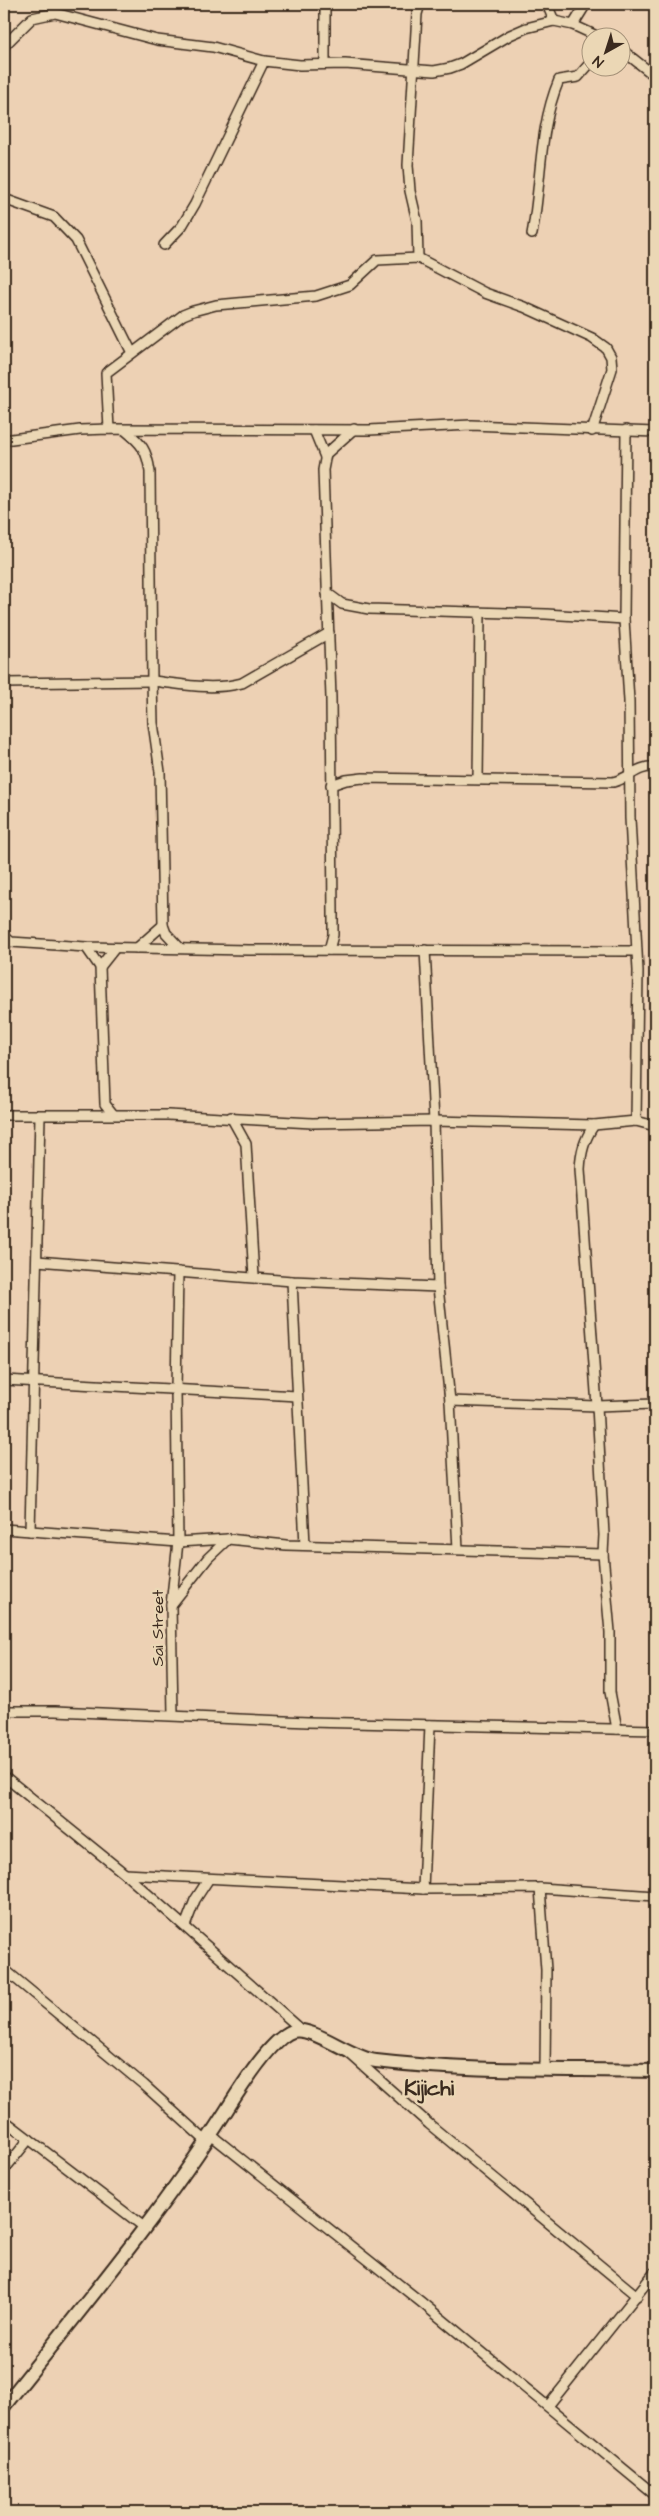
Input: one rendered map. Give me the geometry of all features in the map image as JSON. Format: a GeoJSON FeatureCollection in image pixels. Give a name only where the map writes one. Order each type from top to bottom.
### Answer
{"type":"FeatureCollection","features":[{"type":"Feature","properties":{"kind":"street"},"geometry":{"type":"LineString","coordinates":[[325,4],[325,64]]}},
{"type":"Feature","properties":{"kind":"street"},"geometry":{"type":"LineString","coordinates":[[418,258],[417,221],[410,191],[408,166],[417,14],[420,4]]}},
{"type":"Feature","properties":{"kind":"street"},"geometry":{"type":"LineString","coordinates":[[547,4],[554,21]]}},
{"type":"Feature","properties":{"kind":"street"},"geometry":{"type":"LineString","coordinates":[[574,25],[586,4]]}},
{"type":"Feature","properties":{"kind":"street"},"geometry":{"type":"LineString","coordinates":[[4,45],[32,18],[43,14],[55,13],[157,40],[212,47],[264,60],[300,65],[325,64],[434,70],[450,68],[461,64],[510,34],[526,28],[554,21],[574,25],[582,29]]}},
{"type":"Feature","properties":{"kind":"street"},"geometry":{"type":"LineString","coordinates":[[632,58],[655,76]]}},
{"type":"Feature","properties":{"kind":"street"},"geometry":{"type":"LineString","coordinates":[[164,245],[182,226],[195,204],[264,60]]}},
{"type":"Feature","properties":{"kind":"street"},"geometry":{"type":"LineString","coordinates":[[532,234],[545,124],[554,92],[559,80],[578,77],[582,72]]}},
{"type":"Feature","properties":{"kind":"street"},"geometry":{"type":"LineString","coordinates":[[4,198],[54,217],[71,234],[132,353]]}},
{"type":"Feature","properties":{"kind":"street"},"geometry":{"type":"LineString","coordinates":[[109,429],[106,373],[193,311],[216,305],[316,296],[350,285],[377,260],[418,258],[485,293],[524,307],[592,338],[606,348],[611,356],[612,369],[592,431]]}},
{"type":"Feature","properties":{"kind":"street"},"geometry":{"type":"LineString","coordinates":[[4,440],[80,430],[109,429],[314,430],[471,425],[655,432]]}},
{"type":"Feature","properties":{"kind":"street"},"geometry":{"type":"LineString","coordinates":[[329,950],[334,912],[329,633],[326,593],[323,470],[325,457],[337,442],[354,429]]}},
{"type":"Feature","properties":{"kind":"street"},"geometry":{"type":"LineString","coordinates":[[125,430],[140,442],[146,451],[150,472],[153,723],[160,772],[163,925],[166,933],[180,948]]}},
{"type":"Feature","properties":{"kind":"street"},"geometry":{"type":"LineString","coordinates":[[314,430],[325,457]]}},
{"type":"Feature","properties":{"kind":"street"},"geometry":{"type":"LineString","coordinates":[[626,430],[624,619],[638,971],[636,1121]]}},
{"type":"Feature","properties":{"kind":"street"},"geometry":{"type":"LineString","coordinates":[[326,593],[342,604],[353,607],[480,614],[546,614],[624,619]]}},
{"type":"Feature","properties":{"kind":"street"},"geometry":{"type":"LineString","coordinates":[[478,779],[480,614]]}},
{"type":"Feature","properties":{"kind":"street"},"geometry":{"type":"LineString","coordinates":[[4,683],[152,681],[208,688],[232,686],[242,683],[329,633]]}},
{"type":"Feature","properties":{"kind":"street"},"geometry":{"type":"LineString","coordinates":[[331,785],[346,780],[363,778],[613,782],[643,767],[655,767]]}},
{"type":"Feature","properties":{"kind":"street"},"geometry":{"type":"LineString","coordinates":[[137,948],[163,925]]}},
{"type":"Feature","properties":{"kind":"street"},"geometry":{"type":"LineString","coordinates":[[6,940],[115,948],[636,951]]}},
{"type":"Feature","properties":{"kind":"street"},"geometry":{"type":"LineString","coordinates":[[86,947],[100,967],[105,1104],[113,1114]]}},
{"type":"Feature","properties":{"kind":"street"},"geometry":{"type":"LineString","coordinates":[[100,967],[115,948]]}},
{"type":"Feature","properties":{"kind":"street"},"geometry":{"type":"LineString","coordinates":[[425,950],[434,1121],[438,1287],[450,1402],[458,1548]]}},
{"type":"Feature","properties":{"kind":"street"},"geometry":{"type":"LineString","coordinates":[[4,1115],[113,1114],[231,1117],[312,1123],[434,1121],[594,1125],[636,1121],[655,1126]]}},
{"type":"Feature","properties":{"kind":"street"},"geometry":{"type":"LineString","coordinates":[[30,1532],[40,1116]]}},
{"type":"Feature","properties":{"kind":"street"},"geometry":{"type":"LineString","coordinates":[[231,1117],[246,1144],[254,1277]]}},
{"type":"Feature","properties":{"kind":"street"},"geometry":{"type":"LineString","coordinates":[[594,1125],[584,1140],[580,1170],[597,1406],[604,1535],[602,1554],[610,1632],[610,1692],[617,1729]]}},
{"type":"Feature","properties":{"kind":"street"},"geometry":{"type":"LineString","coordinates":[[37,1260],[292,1281],[438,1287]]}},
{"type":"Feature","properties":{"kind":"street","name":"Sai Street"},"geometry":{"type":"LineString","coordinates":[[173,1716],[171,1605],[178,1542],[176,1390],[178,1272]]}},
{"type":"Feature","properties":{"kind":"street"},"geometry":{"type":"LineString","coordinates":[[292,1281],[305,1545]]}},
{"type":"Feature","properties":{"kind":"street"},"geometry":{"type":"LineString","coordinates":[[4,1380],[297,1396]]}},
{"type":"Feature","properties":{"kind":"street"},"geometry":{"type":"LineString","coordinates":[[450,1402],[597,1406],[655,1404]]}},
{"type":"Feature","properties":{"kind":"street"},"geometry":{"type":"LineString","coordinates":[[4,1529],[178,1542],[228,1539],[305,1545],[458,1548],[602,1554]]}},
{"type":"Feature","properties":{"kind":"street"},"geometry":{"type":"LineString","coordinates":[[171,1605],[208,1558],[228,1539]]}},
{"type":"Feature","properties":{"kind":"street"},"geometry":{"type":"LineString","coordinates":[[4,1711],[308,1722],[655,1730]]}},
{"type":"Feature","properties":{"kind":"street"},"geometry":{"type":"LineString","coordinates":[[423,1889],[430,1724]]}},
{"type":"Feature","properties":{"kind":"street"},"geometry":{"type":"LineString","coordinates":[[4,1776],[125,1874],[303,2031],[348,2052],[369,2060],[411,2065],[655,2071]]}},
{"type":"Feature","properties":{"kind":"street"},"geometry":{"type":"LineString","coordinates":[[125,1874],[208,1880],[423,1889],[540,1888],[655,1896]]}},
{"type":"Feature","properties":{"kind":"street"},"geometry":{"type":"LineString","coordinates":[[184,1926],[194,1900],[208,1880]]}},
{"type":"Feature","properties":{"kind":"street"},"geometry":{"type":"LineString","coordinates":[[540,1888],[546,1970],[545,2069]]}},
{"type":"Feature","properties":{"kind":"street"},"geometry":{"type":"LineString","coordinates":[[4,1968],[209,2138],[548,2406],[655,2495]]}},
{"type":"Feature","properties":{"kind":"street"},"geometry":{"type":"LineString","coordinates":[[4,2406],[144,2227],[209,2138],[240,2089],[273,2046],[288,2034],[303,2031]]}},
{"type":"Feature","properties":{"kind":"street"},"geometry":{"type":"LineString","coordinates":[[348,2052],[429,2124],[637,2296]]}},
{"type":"Feature","properties":{"kind":"street"},"geometry":{"type":"LineString","coordinates":[[4,2120],[144,2227]]}},
{"type":"Feature","properties":{"kind":"street"},"geometry":{"type":"LineString","coordinates":[[4,2170],[29,2139]]}},
{"type":"Feature","properties":{"kind":"street"},"geometry":{"type":"LineString","coordinates":[[548,2406],[655,2272]]}},
{"type":"Feature","properties":{"kind":"district","name":"Kijichi"},"geometry":{"type":"Point","coordinates":[429,2088]}}]}
